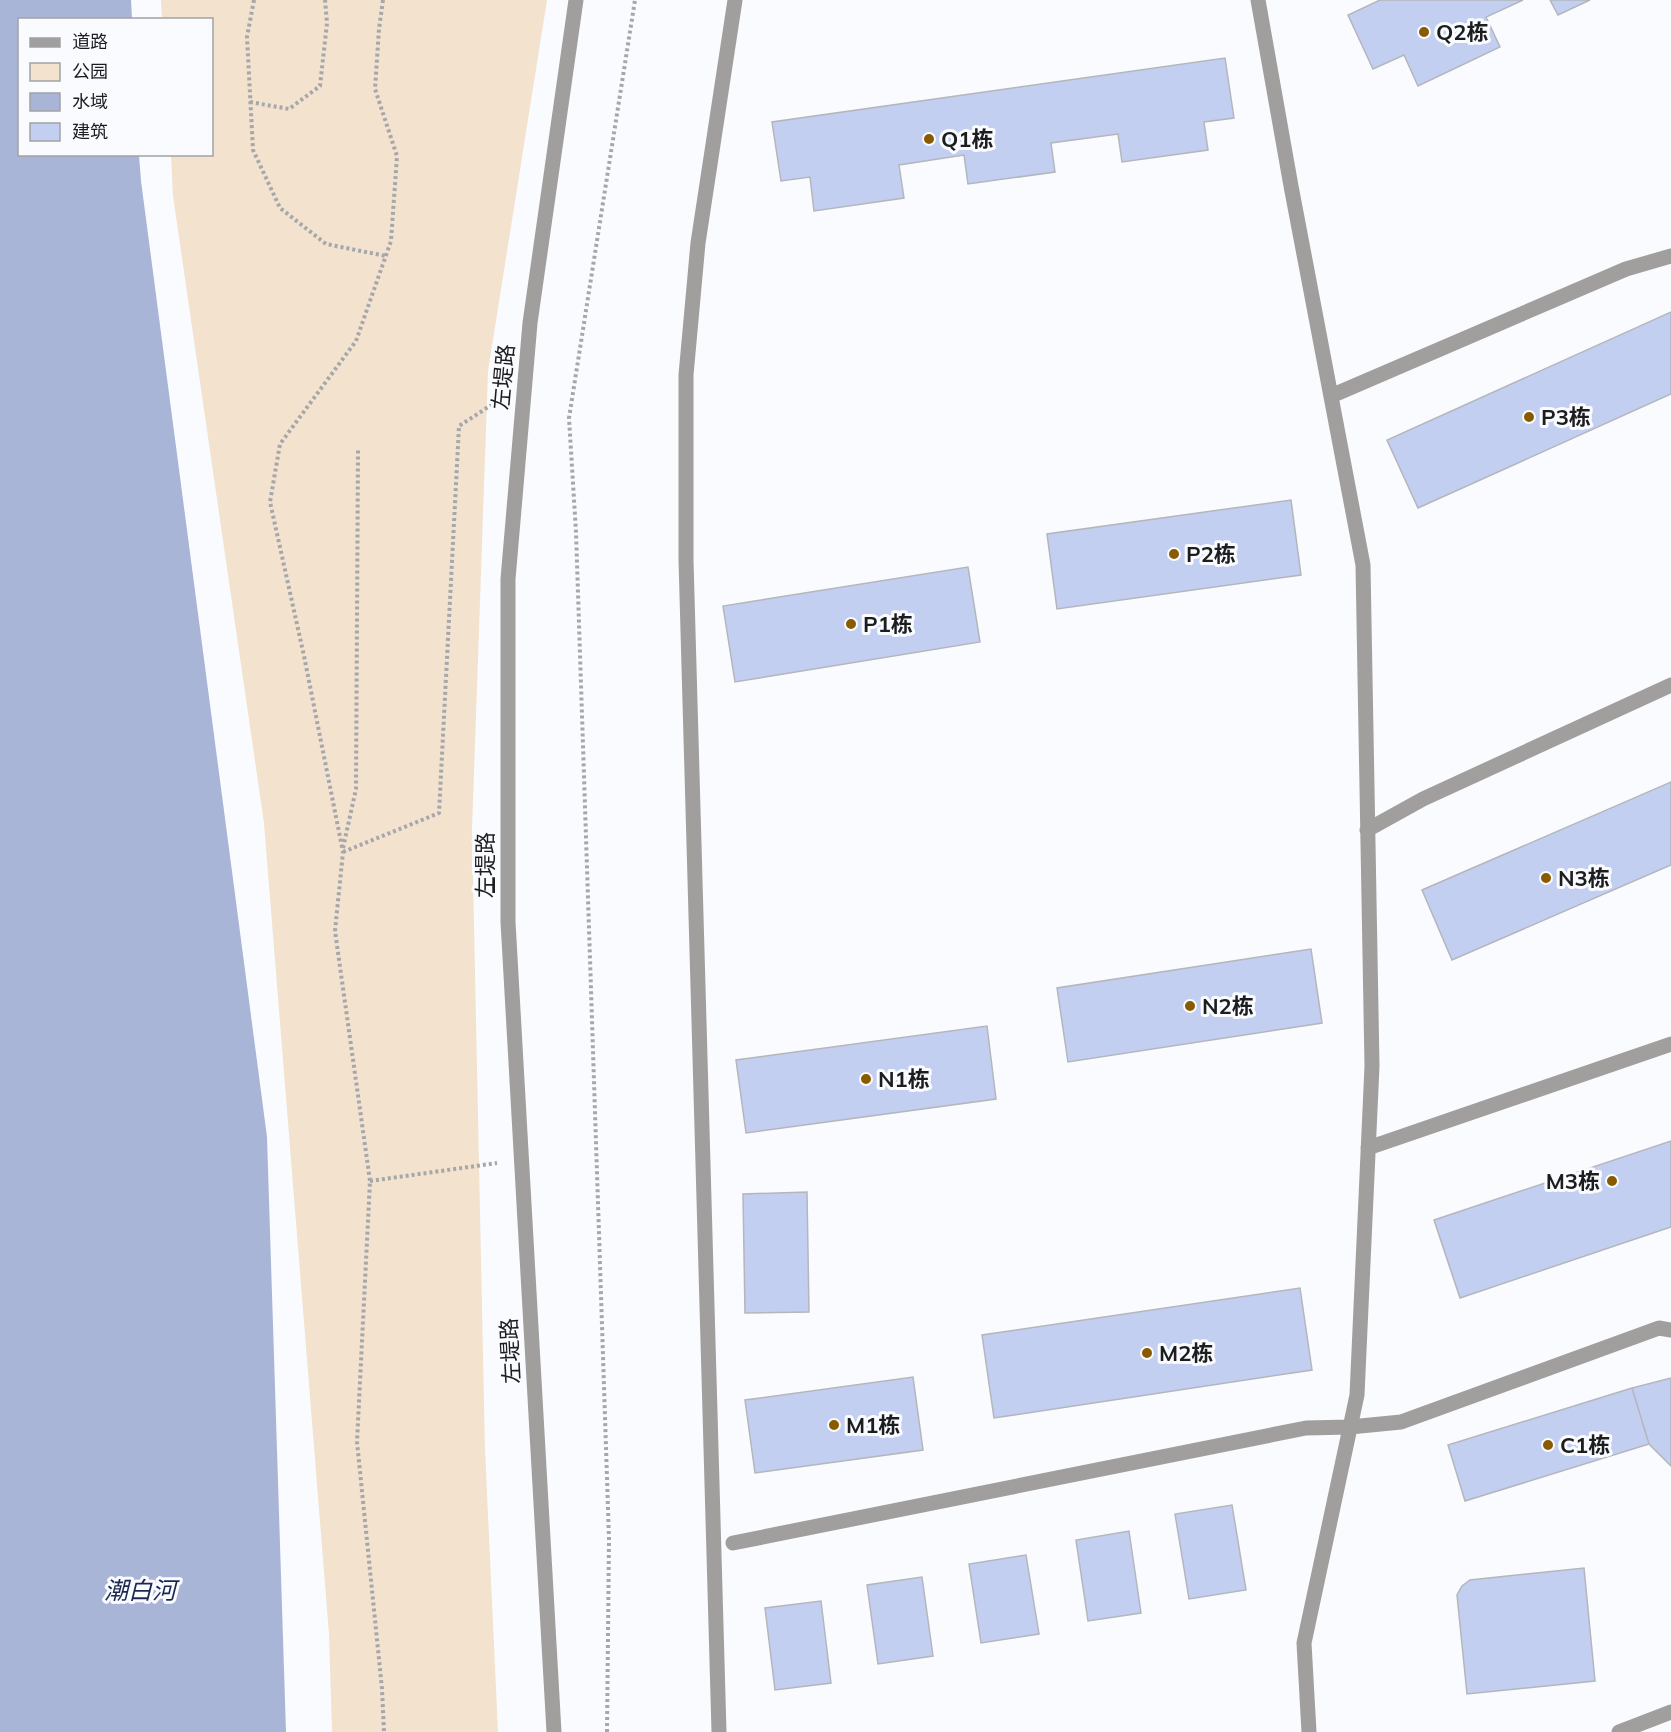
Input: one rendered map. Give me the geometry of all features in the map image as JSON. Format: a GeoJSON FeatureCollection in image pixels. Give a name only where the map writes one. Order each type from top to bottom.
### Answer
{"type":"FeatureCollection","features":[{"type":"Feature","properties":{"kind":"street","name":"左堤路"},"geometry":{"type":"LineString","coordinates":[[554,1732],[508,921],[508,579],[530,323],[576,0]]}},
{"type":"Feature","properties":{"kind":"street"},"geometry":{"type":"LineString","coordinates":[[719,1732],[686,561],[686,375],[698,243],[735,0]]}},
{"type":"Feature","properties":{"kind":"street"},"geometry":{"type":"LineString","coordinates":[[1258,0],[1363,565],[1372,1066],[1357,1395],[1304,1643],[1309,1732]]}},
{"type":"Feature","properties":{"kind":"street"},"geometry":{"type":"LineString","coordinates":[[1331,396],[1626,269],[1671,256]]}},
{"type":"Feature","properties":{"kind":"street"},"geometry":{"type":"LineString","coordinates":[[1367,830],[1423,799],[1671,685]]}},
{"type":"Feature","properties":{"kind":"street"},"geometry":{"type":"LineString","coordinates":[[1368,1148],[1671,1044]]}},
{"type":"Feature","properties":{"kind":"street"},"geometry":{"type":"LineString","coordinates":[[733,1543],[1306,1428],[1401,1422],[1659,1328],[1671,1330]]}},
{"type":"Feature","properties":{"kind":"street"},"geometry":{"type":"LineString","coordinates":[[1619,1732],[1671,1712]]}},
{"type":"Feature","properties":{"kind":"path"},"geometry":{"type":"LineString","coordinates":[[254,0],[247,37],[253,150],[280,208],[326,244],[387,256]]}},
{"type":"Feature","properties":{"kind":"path"},"geometry":{"type":"LineString","coordinates":[[250,102],[289,109],[320,86],[327,23],[325,0]]}},
{"type":"Feature","properties":{"kind":"path"},"geometry":{"type":"LineString","coordinates":[[342,852],[270,502],[280,444],[357,341],[392,241],[397,156],[375,89],[383,0]]}},
{"type":"Feature","properties":{"kind":"path"},"geometry":{"type":"LineString","coordinates":[[607,1732],[609,1539],[576,544],[569,418],[635,0]]}},
{"type":"Feature","properties":{"kind":"path"},"geometry":{"type":"LineString","coordinates":[[342,852],[439,813],[459,426],[525,383]]}},
{"type":"Feature","properties":{"kind":"path"},"geometry":{"type":"LineString","coordinates":[[358,449],[356,789],[342,852],[335,931],[370,1181],[357,1442],[382,1689],[384,1732]]}},
{"type":"Feature","properties":{"kind":"path"},"geometry":{"type":"LineString","coordinates":[[370,1181],[522,1160]]}},
{"type":"Feature","properties":{"kind":"green space"},"geometry":{"type":"Polygon","coordinates":[[[161,0],[547,0],[488,371],[472,830],[485,1450],[498,1732],[332,1732],[329,1634],[264,823],[173,196],[171,156],[213,156],[213,18],[162,18],[161,0]]]}},
{"type":"Feature","properties":{"kind":"water","name":"潮白河"},"geometry":{"type":"Polygon","coordinates":[[[0,0],[131,0],[132,18],[18,18],[18,156],[139,156],[267,1137],[286,1732],[0,1732],[0,0]]]}},
{"type":"Feature","properties":{"kind":"building","name":"Q2栋"},"geometry":{"type":"Polygon","coordinates":[[[1380,0],[1523,0],[1486,17],[1500,47],[1418,86],[1404,55],[1373,69],[1348,15],[1380,0]]]}},
{"type":"Feature","properties":{"kind":"building","name":"Q2栋"},"geometry":{"type":"Polygon","coordinates":[[[1550,0],[1590,0],[1558,15],[1550,0]]]}},
{"type":"Feature","properties":{"kind":"building","name":"Q1栋"},"geometry":{"type":"Polygon","coordinates":[[[1225,58],[1234,118],[1204,122],[1208,150],[1122,162],[1118,134],[1051,143],[1055,172],[968,184],[964,155],[899,165],[904,198],[814,211],[810,177],[781,181],[772,122],[1225,58]]]}},
{"type":"Feature","properties":{"kind":"building","name":"P3栋"},"geometry":{"type":"Polygon","coordinates":[[[1671,312],[1671,394],[1418,508],[1387,440],[1671,312]]]}},
{"type":"Feature","properties":{"kind":"building","name":"P2栋"},"geometry":{"type":"Polygon","coordinates":[[[1291,500],[1301,575],[1057,609],[1047,534],[1291,500]]]}},
{"type":"Feature","properties":{"kind":"building","name":"P1栋"},"geometry":{"type":"Polygon","coordinates":[[[968,567],[980,642],[735,682],[723,606],[968,567]]]}},
{"type":"Feature","properties":{"kind":"building","name":"N3栋"},"geometry":{"type":"Polygon","coordinates":[[[1671,782],[1671,865],[1452,960],[1422,890],[1671,782]]]}},
{"type":"Feature","properties":{"kind":"building","name":"N2栋"},"geometry":{"type":"Polygon","coordinates":[[[1311,949],[1322,1023],[1068,1062],[1057,988],[1311,949]]]}},
{"type":"Feature","properties":{"kind":"building","name":"N1栋"},"geometry":{"type":"Polygon","coordinates":[[[987,1026],[996,1099],[746,1133],[736,1060],[987,1026]]]}},
{"type":"Feature","properties":{"kind":"building","name":"M3栋"},"geometry":{"type":"Polygon","coordinates":[[[1671,1141],[1671,1227],[1460,1298],[1434,1220],[1671,1141]]]}},
{"type":"Feature","properties":{"kind":"building"},"geometry":{"type":"Polygon","coordinates":[[[807,1192],[809,1312],[745,1313],[743,1194],[807,1192]]]}},
{"type":"Feature","properties":{"kind":"building","name":"M2栋"},"geometry":{"type":"Polygon","coordinates":[[[1300,1288],[1312,1370],[994,1418],[982,1335],[1300,1288]]]}},
{"type":"Feature","properties":{"kind":"building","name":"M1栋"},"geometry":{"type":"Polygon","coordinates":[[[913,1377],[923,1450],[755,1473],[745,1400],[913,1377]]]}},
{"type":"Feature","properties":{"kind":"building"},"geometry":{"type":"Polygon","coordinates":[[[1671,1378],[1671,1466],[1649,1444],[1632,1388],[1671,1378]]]}},
{"type":"Feature","properties":{"kind":"building","name":"C1栋"},"geometry":{"type":"Polygon","coordinates":[[[1632,1388],[1649,1444],[1465,1501],[1448,1445],[1632,1388]]]}},
{"type":"Feature","properties":{"kind":"building"},"geometry":{"type":"Polygon","coordinates":[[[1232,1505],[1246,1590],[1189,1599],[1175,1514],[1232,1505]]]}},
{"type":"Feature","properties":{"kind":"building"},"geometry":{"type":"Polygon","coordinates":[[[1129,1531],[1141,1613],[1088,1621],[1076,1540],[1129,1531]]]}},
{"type":"Feature","properties":{"kind":"building"},"geometry":{"type":"Polygon","coordinates":[[[1026,1555],[1039,1634],[981,1643],[969,1564],[1026,1555]]]}},
{"type":"Feature","properties":{"kind":"building"},"geometry":{"type":"Polygon","coordinates":[[[1584,1568],[1595,1681],[1467,1694],[1457,1595],[1462,1586],[1470,1580],[1584,1568]]]}},
{"type":"Feature","properties":{"kind":"building"},"geometry":{"type":"Polygon","coordinates":[[[922,1577],[933,1656],[878,1664],[867,1585],[922,1577]]]}},
{"type":"Feature","properties":{"kind":"building"},"geometry":{"type":"Polygon","coordinates":[[[821,1601],[831,1683],[775,1690],[765,1608],[821,1601]]]}},
{"type":"Feature","properties":{"kind":"place","name":"Q2栋"},"geometry":{"type":"Point","coordinates":[1424,32]}},
{"type":"Feature","properties":{"kind":"place","name":"Q1栋"},"geometry":{"type":"Point","coordinates":[929,139]}},
{"type":"Feature","properties":{"kind":"place","name":"P3栋"},"geometry":{"type":"Point","coordinates":[1529,417]}},
{"type":"Feature","properties":{"kind":"place","name":"P2栋"},"geometry":{"type":"Point","coordinates":[1174,554]}},
{"type":"Feature","properties":{"kind":"place","name":"P1栋"},"geometry":{"type":"Point","coordinates":[851,624]}},
{"type":"Feature","properties":{"kind":"place","name":"N3栋"},"geometry":{"type":"Point","coordinates":[1546,878]}},
{"type":"Feature","properties":{"kind":"place","name":"N2栋"},"geometry":{"type":"Point","coordinates":[1190,1006]}},
{"type":"Feature","properties":{"kind":"place","name":"N1栋"},"geometry":{"type":"Point","coordinates":[866,1079]}},
{"type":"Feature","properties":{"kind":"place","name":"M3栋"},"geometry":{"type":"Point","coordinates":[1612,1181]}},
{"type":"Feature","properties":{"kind":"place","name":"M2栋"},"geometry":{"type":"Point","coordinates":[1147,1353]}},
{"type":"Feature","properties":{"kind":"place","name":"M1栋"},"geometry":{"type":"Point","coordinates":[834,1425]}},
{"type":"Feature","properties":{"kind":"place","name":"C1栋"},"geometry":{"type":"Point","coordinates":[1548,1445]}}]}
